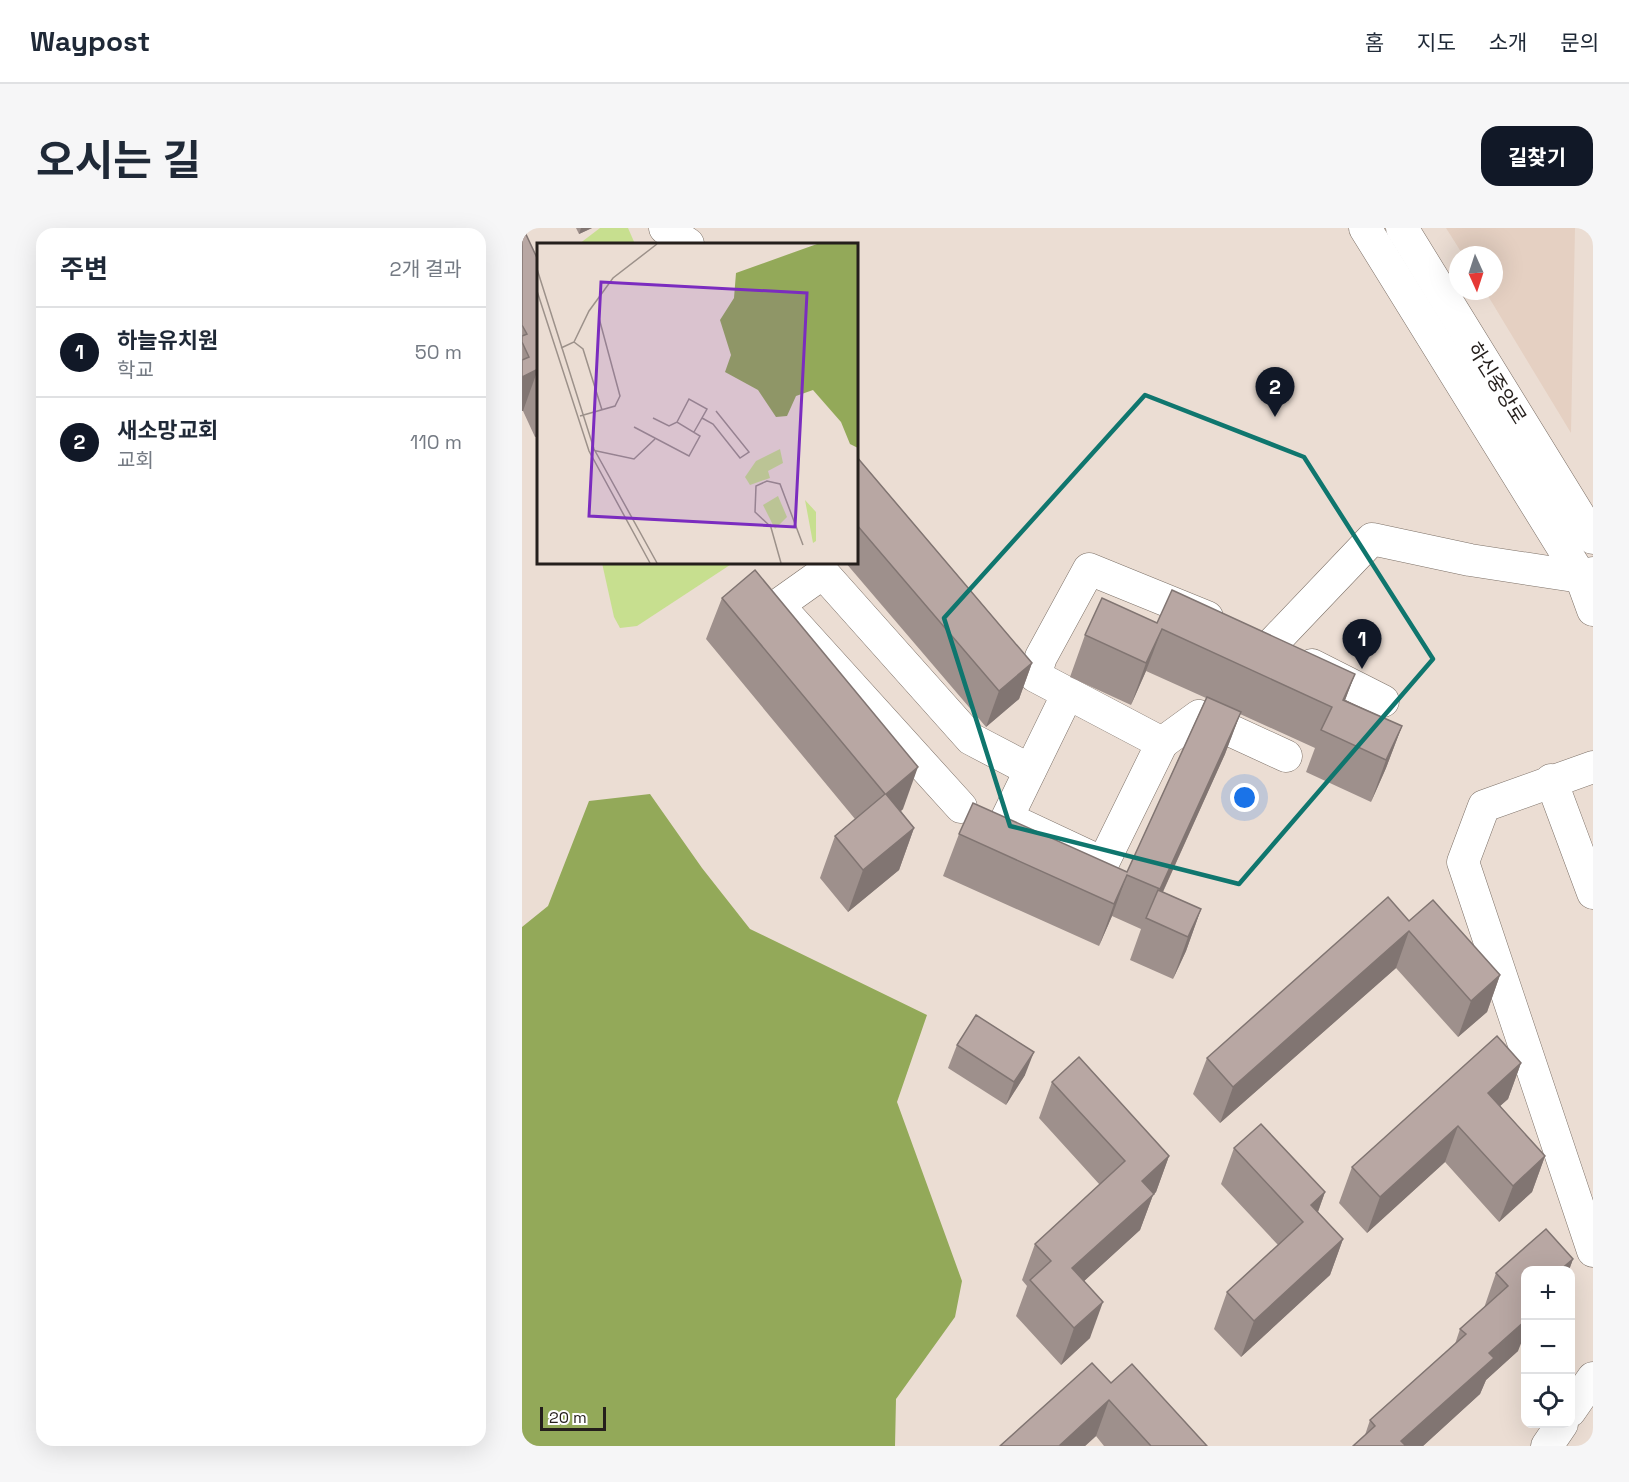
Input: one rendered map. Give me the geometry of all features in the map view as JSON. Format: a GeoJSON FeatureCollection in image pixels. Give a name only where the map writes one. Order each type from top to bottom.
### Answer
{"type":"FeatureCollection","features":[{"type":"Feature","properties":{"kind":"street"},"geometry":{"type":"LineString","coordinates":[[1365,228],[1587,575],[1593,610]]}},
{"type":"Feature","properties":{"kind":"street","name":"하신중앙로"},"geometry":{"type":"LineString","coordinates":[[1402,228],[1593,538]]}},
{"type":"Feature","properties":{"kind":"street"},"geometry":{"type":"LineString","coordinates":[[655,231],[685,243]]}},
{"type":"Feature","properties":{"kind":"street"},"geometry":{"type":"LineString","coordinates":[[1251,635],[1372,539],[1470,560],[1587,575]]}},
{"type":"Feature","properties":{"kind":"street"},"geometry":{"type":"LineString","coordinates":[[1162,743],[1035,676],[1041,657],[1089,569],[1251,635],[1383,701]]}},
{"type":"Feature","properties":{"kind":"street"},"geometry":{"type":"LineString","coordinates":[[962,807],[778,604],[824,573],[971,739],[1030,770]]}},
{"type":"Feature","properties":{"kind":"street"},"geometry":{"type":"LineString","coordinates":[[1068,693],[1006,818],[1103,863],[1162,743],[1199,716],[1286,756]]}},
{"type":"Feature","properties":{"kind":"street"},"geometry":{"type":"LineString","coordinates":[[1593,767],[1551,780],[1484,806],[1463,862],[1593,1251]]}},
{"type":"Feature","properties":{"kind":"street"},"geometry":{"type":"LineString","coordinates":[[1551,780],[1593,893]]}},
{"type":"Feature","properties":{"kind":"street"},"geometry":{"type":"LineString","coordinates":[[1575,1405],[1593,1378]]}},
{"type":"Feature","properties":{"kind":"street"},"geometry":{"type":"LineString","coordinates":[[1547,1446],[1559,1428]]}},
{"type":"Feature","properties":{"kind":"highlighted area"},"geometry":{"type":"Polygon","coordinates":[[[1145,395],[1304,457],[1433,659],[1239,884],[1010,826],[944,618],[1145,395]]]}},
{"type":"Feature","properties":{"kind":"shaded area"},"geometry":{"type":"Polygon","coordinates":[[[1446,228],[1575,228],[1571,433],[1490,300],[1503,300],[1503,246],[1457,246],[1446,228]]]}},
{"type":"Feature","properties":{"kind":"green space"},"geometry":{"type":"Polygon","coordinates":[[[600,228],[628,228],[635,243],[580,243],[600,228]]]}},
{"type":"Feature","properties":{"kind":"green space"},"geometry":{"type":"Polygon","coordinates":[[[602,564],[731,564],[637,626],[620,628],[614,617],[602,564]]]}},
{"type":"Feature","properties":{"kind":"green space"},"geometry":{"type":"Polygon","coordinates":[[[650,794],[702,868],[750,929],[927,1015],[897,1102],[962,1281],[955,1317],[896,1399],[895,1446],[522,1446],[522,927],[548,906],[589,801],[650,794]]]}},
{"type":"Feature","properties":{"kind":"building"},"geometry":{"type":"Polygon","coordinates":[[[523,228],[537,258],[537,370],[522,377],[522,360],[529,357],[522,342],[522,336],[527,334],[522,325],[523,228]]]}},
{"type":"Feature","properties":{"kind":"building"},"geometry":{"type":"Polygon","coordinates":[[[858,458],[1032,663],[999,691],[858,526],[858,458]]]}},
{"type":"Feature","properties":{"kind":"building"},"geometry":{"type":"Polygon","coordinates":[[[755,570],[918,767],[886,794],[914,828],[863,870],[835,836],[885,794],[722,598],[755,570]]]}},
{"type":"Feature","properties":{"kind":"building"},"geometry":{"type":"Polygon","coordinates":[[[1172,590],[1355,674],[1343,700],[1402,726],[1386,760],[1321,730],[1332,707],[1162,629],[1146,663],[1085,635],[1102,598],[1157,623],[1172,590]]]}},
{"type":"Feature","properties":{"kind":"building"},"geometry":{"type":"Polygon","coordinates":[[[1207,697],[1241,712],[1160,889],[1127,875],[1114,904],[959,834],[973,803],[1127,872],[1207,697]]]}},
{"type":"Feature","properties":{"kind":"building"},"geometry":{"type":"Polygon","coordinates":[[[1158,890],[1201,909],[1188,937],[1146,918],[1158,890]]]}},
{"type":"Feature","properties":{"kind":"building"},"geometry":{"type":"Polygon","coordinates":[[[1388,897],[1409,921],[1433,900],[1500,975],[1471,1001],[1409,931],[1233,1087],[1207,1058],[1388,897]]]}},
{"type":"Feature","properties":{"kind":"building"},"geometry":{"type":"Polygon","coordinates":[[[976,1015],[1034,1052],[1014,1082],[957,1045],[976,1015]]]}},
{"type":"Feature","properties":{"kind":"building"},"geometry":{"type":"Polygon","coordinates":[[[1497,1036],[1521,1063],[1488,1093],[1545,1156],[1513,1186],[1458,1126],[1380,1197],[1352,1167],[1497,1036]]]}},
{"type":"Feature","properties":{"kind":"building"},"geometry":{"type":"Polygon","coordinates":[[[1079,1057],[1169,1156],[1142,1181],[1154,1194],[1072,1268],[1103,1302],[1074,1328],[1030,1280],[1051,1261],[1035,1244],[1125,1161],[1052,1082],[1079,1057]]]}},
{"type":"Feature","properties":{"kind":"building"},"geometry":{"type":"Polygon","coordinates":[[[1261,1124],[1325,1192],[1311,1205],[1343,1239],[1254,1321],[1227,1292],[1303,1222],[1234,1148],[1261,1124]]]}},
{"type":"Feature","properties":{"kind":"building"},"geometry":{"type":"Polygon","coordinates":[[[1546,1229],[1573,1259],[1565,1266],[1521,1266],[1521,1324],[1489,1353],[1494,1358],[1401,1441],[1406,1446],[1353,1446],[1375,1426],[1370,1420],[1466,1334],[1460,1329],[1508,1286],[1496,1273],[1546,1229]]]}},
{"type":"Feature","properties":{"kind":"building"},"geometry":{"type":"Polygon","coordinates":[[[1092,1363],[1111,1383],[1132,1364],[1207,1446],[1151,1446],[1109,1400],[1059,1446],[1000,1446],[1092,1363]]]}},
{"type":"Feature","properties":{"kind":"place","name":"새소망교회"},"geometry":{"type":"Point","coordinates":[1275,417]}},
{"type":"Feature","properties":{"kind":"place","name":"하늘유치원"},"geometry":{"type":"Point","coordinates":[1362,669]}}]}
